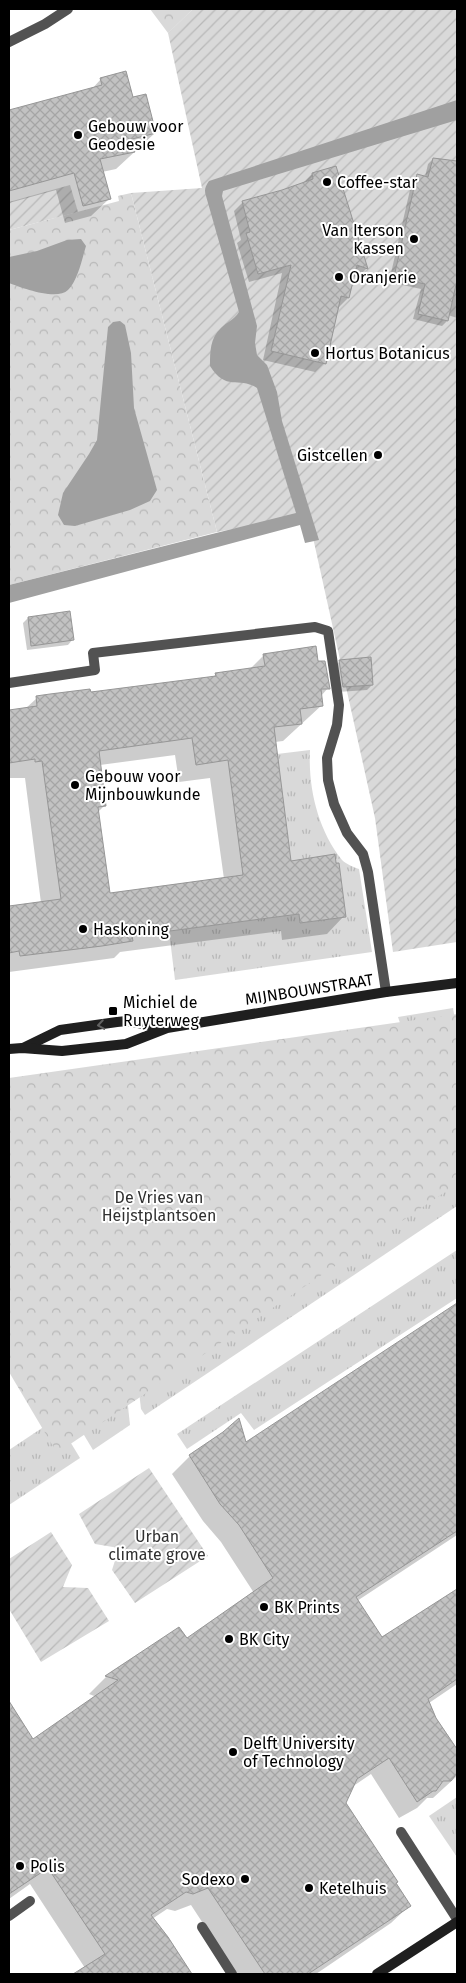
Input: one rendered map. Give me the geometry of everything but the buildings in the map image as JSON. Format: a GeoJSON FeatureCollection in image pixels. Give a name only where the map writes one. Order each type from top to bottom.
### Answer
{"type":"FeatureCollection","features":[{"type":"Feature","properties":{"kind":"main road","name":"MIJNBOUWSTRAAT"},"geometry":{"type":"LineString","coordinates":[[9,1049],[62,1051],[126,1044],[167,1028],[457,982]]}},
{"type":"Feature","properties":{"kind":"main road","name":"MIJNBOUWSTRAAT"},"geometry":{"type":"LineString","coordinates":[[22,1048],[60,1030],[117,1022],[127,1021],[167,1028]]}},
{"type":"Feature","properties":{"kind":"main road"},"geometry":{"type":"LineString","coordinates":[[378,1974],[457,1921]]}},
{"type":"Feature","properties":{"kind":"street"},"geometry":{"type":"LineString","coordinates":[[9,42],[45,24],[68,9]]}},
{"type":"Feature","properties":{"kind":"street"},"geometry":{"type":"LineString","coordinates":[[9,683],[95,670],[93,653],[315,627],[328,631],[339,705],[337,725],[327,758],[328,780],[334,804],[347,833],[363,854],[368,872],[386,992]]}},
{"type":"Feature","properties":{"kind":"street"},"geometry":{"type":"LineString","coordinates":[[401,1832],[457,1921]]}},
{"type":"Feature","properties":{"kind":"street"},"geometry":{"type":"LineString","coordinates":[[9,1916],[30,1901]]}},
{"type":"Feature","properties":{"kind":"street"},"geometry":{"type":"LineString","coordinates":[[202,1927],[232,1974]]}},
{"type":"Feature","properties":{"kind":"green space"},"geometry":{"type":"Polygon","coordinates":[[[150,9],[193,9],[168,33],[150,9]]]}},
{"type":"Feature","properties":{"kind":"green space","name":"Hortus Botanicus"},"geometry":{"type":"Polygon","coordinates":[[[193,9],[457,9],[457,942],[393,952],[375,818],[308,515],[217,532],[131,193],[202,188],[168,33],[193,9]]]}},
{"type":"Feature","properties":{"kind":"green space"},"geometry":{"type":"Polygon","coordinates":[[[70,185],[78,212],[9,230],[9,202],[70,185]]]}},
{"type":"Feature","properties":{"kind":"green space"},"geometry":{"type":"Polygon","coordinates":[[[131,193],[217,532],[9,585],[9,230],[119,201],[118,196],[131,193]]]}},
{"type":"Feature","properties":{"kind":"green space"},"geometry":{"type":"Polygon","coordinates":[[[310,750],[313,794],[321,822],[327,836],[342,860],[359,869],[372,952],[175,980],[169,931],[299,914],[300,923],[346,917],[339,863],[336,863],[335,855],[292,868],[277,754],[310,750]]]}},
{"type":"Feature","properties":{"kind":"green space"},"geometry":{"type":"Polygon","coordinates":[[[453,1008],[457,1032],[406,1041],[398,1017],[453,1008]]]}},
{"type":"Feature","properties":{"kind":"green space","name":"De Vries van Heijstplantsoen"},"geometry":{"type":"Polygon","coordinates":[[[457,1014],[457,1184],[57,1453],[9,1372],[9,1078],[457,1014]]]}},
{"type":"Feature","properties":{"kind":"green space"},"geometry":{"type":"Polygon","coordinates":[[[457,1154],[457,1206],[145,1415],[141,1409],[138,1383],[457,1154]]]}},
{"type":"Feature","properties":{"kind":"green space"},"geometry":{"type":"Polygon","coordinates":[[[457,1250],[457,1298],[254,1430],[241,1413],[187,1449],[177,1434],[457,1250]]]}},
{"type":"Feature","properties":{"kind":"green space"},"geometry":{"type":"Polygon","coordinates":[[[125,1379],[130,1425],[93,1450],[72,1415],[125,1379]]]}},
{"type":"Feature","properties":{"kind":"green space"},"geometry":{"type":"Polygon","coordinates":[[[54,1420],[57,1420],[80,1458],[9,1505],[9,1450],[54,1420]]]}},
{"type":"Feature","properties":{"kind":"green space","name":"Urban climate grove"},"geometry":{"type":"Polygon","coordinates":[[[149,1468],[208,1556],[135,1603],[112,1570],[119,1548],[95,1544],[79,1514],[149,1468]]]}},
{"type":"Feature","properties":{"kind":"green space","name":"Urban climate grove"},"geometry":{"type":"Polygon","coordinates":[[[51,1532],[72,1565],[63,1587],[88,1588],[109,1621],[41,1662],[9,1609],[9,1559],[51,1532]]]}},
{"type":"Feature","properties":{"kind":"green space"},"geometry":{"type":"Polygon","coordinates":[[[457,1797],[457,1857],[429,1816],[457,1797]]]}},
{"type":"Feature","properties":{"kind":"shaded area"},"geometry":{"type":"Polygon","coordinates":[[[457,100],[457,120],[223,191],[222,196],[257,326],[255,343],[257,355],[267,365],[277,392],[282,421],[319,540],[305,543],[300,525],[9,603],[9,585],[296,513],[257,388],[244,383],[222,379],[210,366],[211,350],[217,332],[239,312],[205,194],[206,187],[209,181],[457,100]]]}},
{"type":"Feature","properties":{"kind":"shaded area"},"geometry":{"type":"Polygon","coordinates":[[[81,239],[86,246],[77,275],[68,290],[63,293],[48,294],[9,283],[9,257],[37,251],[67,240],[81,239]]]}},
{"type":"Feature","properties":{"kind":"shaded area"},"geometry":{"type":"Polygon","coordinates":[[[120,321],[125,325],[131,353],[134,408],[157,490],[150,501],[130,510],[75,526],[64,525],[58,515],[63,493],[97,440],[108,327],[113,322],[120,321]]]}},
{"type":"Feature","properties":{"kind":"place","name":"Gebouw voor Geodesie"},"geometry":{"type":"Point","coordinates":[78,135]}},
{"type":"Feature","properties":{"kind":"place","name":"Coffee-star"},"geometry":{"type":"Point","coordinates":[327,182]}},
{"type":"Feature","properties":{"kind":"place","name":"Van Iterson Kassen"},"geometry":{"type":"Point","coordinates":[414,239]}},
{"type":"Feature","properties":{"kind":"place","name":"Oranjerie"},"geometry":{"type":"Point","coordinates":[339,277]}},
{"type":"Feature","properties":{"kind":"place","name":"Hortus Botanicus"},"geometry":{"type":"Point","coordinates":[315,353]}},
{"type":"Feature","properties":{"kind":"place","name":"Gistcellen"},"geometry":{"type":"Point","coordinates":[378,455]}},
{"type":"Feature","properties":{"kind":"place","name":"Gebouw voor Mijnbouwkunde"},"geometry":{"type":"Point","coordinates":[75,785]}},
{"type":"Feature","properties":{"kind":"place","name":"Haskoning"},"geometry":{"type":"Point","coordinates":[83,929]}},
{"type":"Feature","properties":{"kind":"place","name":"Michiel de Ruyterweg"},"geometry":{"type":"Point","coordinates":[113,1011]}},
{"type":"Feature","properties":{"kind":"place","name":"BK Prints"},"geometry":{"type":"Point","coordinates":[264,1607]}},
{"type":"Feature","properties":{"kind":"place","name":"BK City"},"geometry":{"type":"Point","coordinates":[229,1639]}},
{"type":"Feature","properties":{"kind":"place","name":"Delft University of Technology"},"geometry":{"type":"Point","coordinates":[233,1752]}},
{"type":"Feature","properties":{"kind":"place","name":"Polis"},"geometry":{"type":"Point","coordinates":[20,1866]}},
{"type":"Feature","properties":{"kind":"place","name":"Sodexo"},"geometry":{"type":"Point","coordinates":[245,1879]}},
{"type":"Feature","properties":{"kind":"place","name":"Ketelhuis"},"geometry":{"type":"Point","coordinates":[309,1888]}}]}
